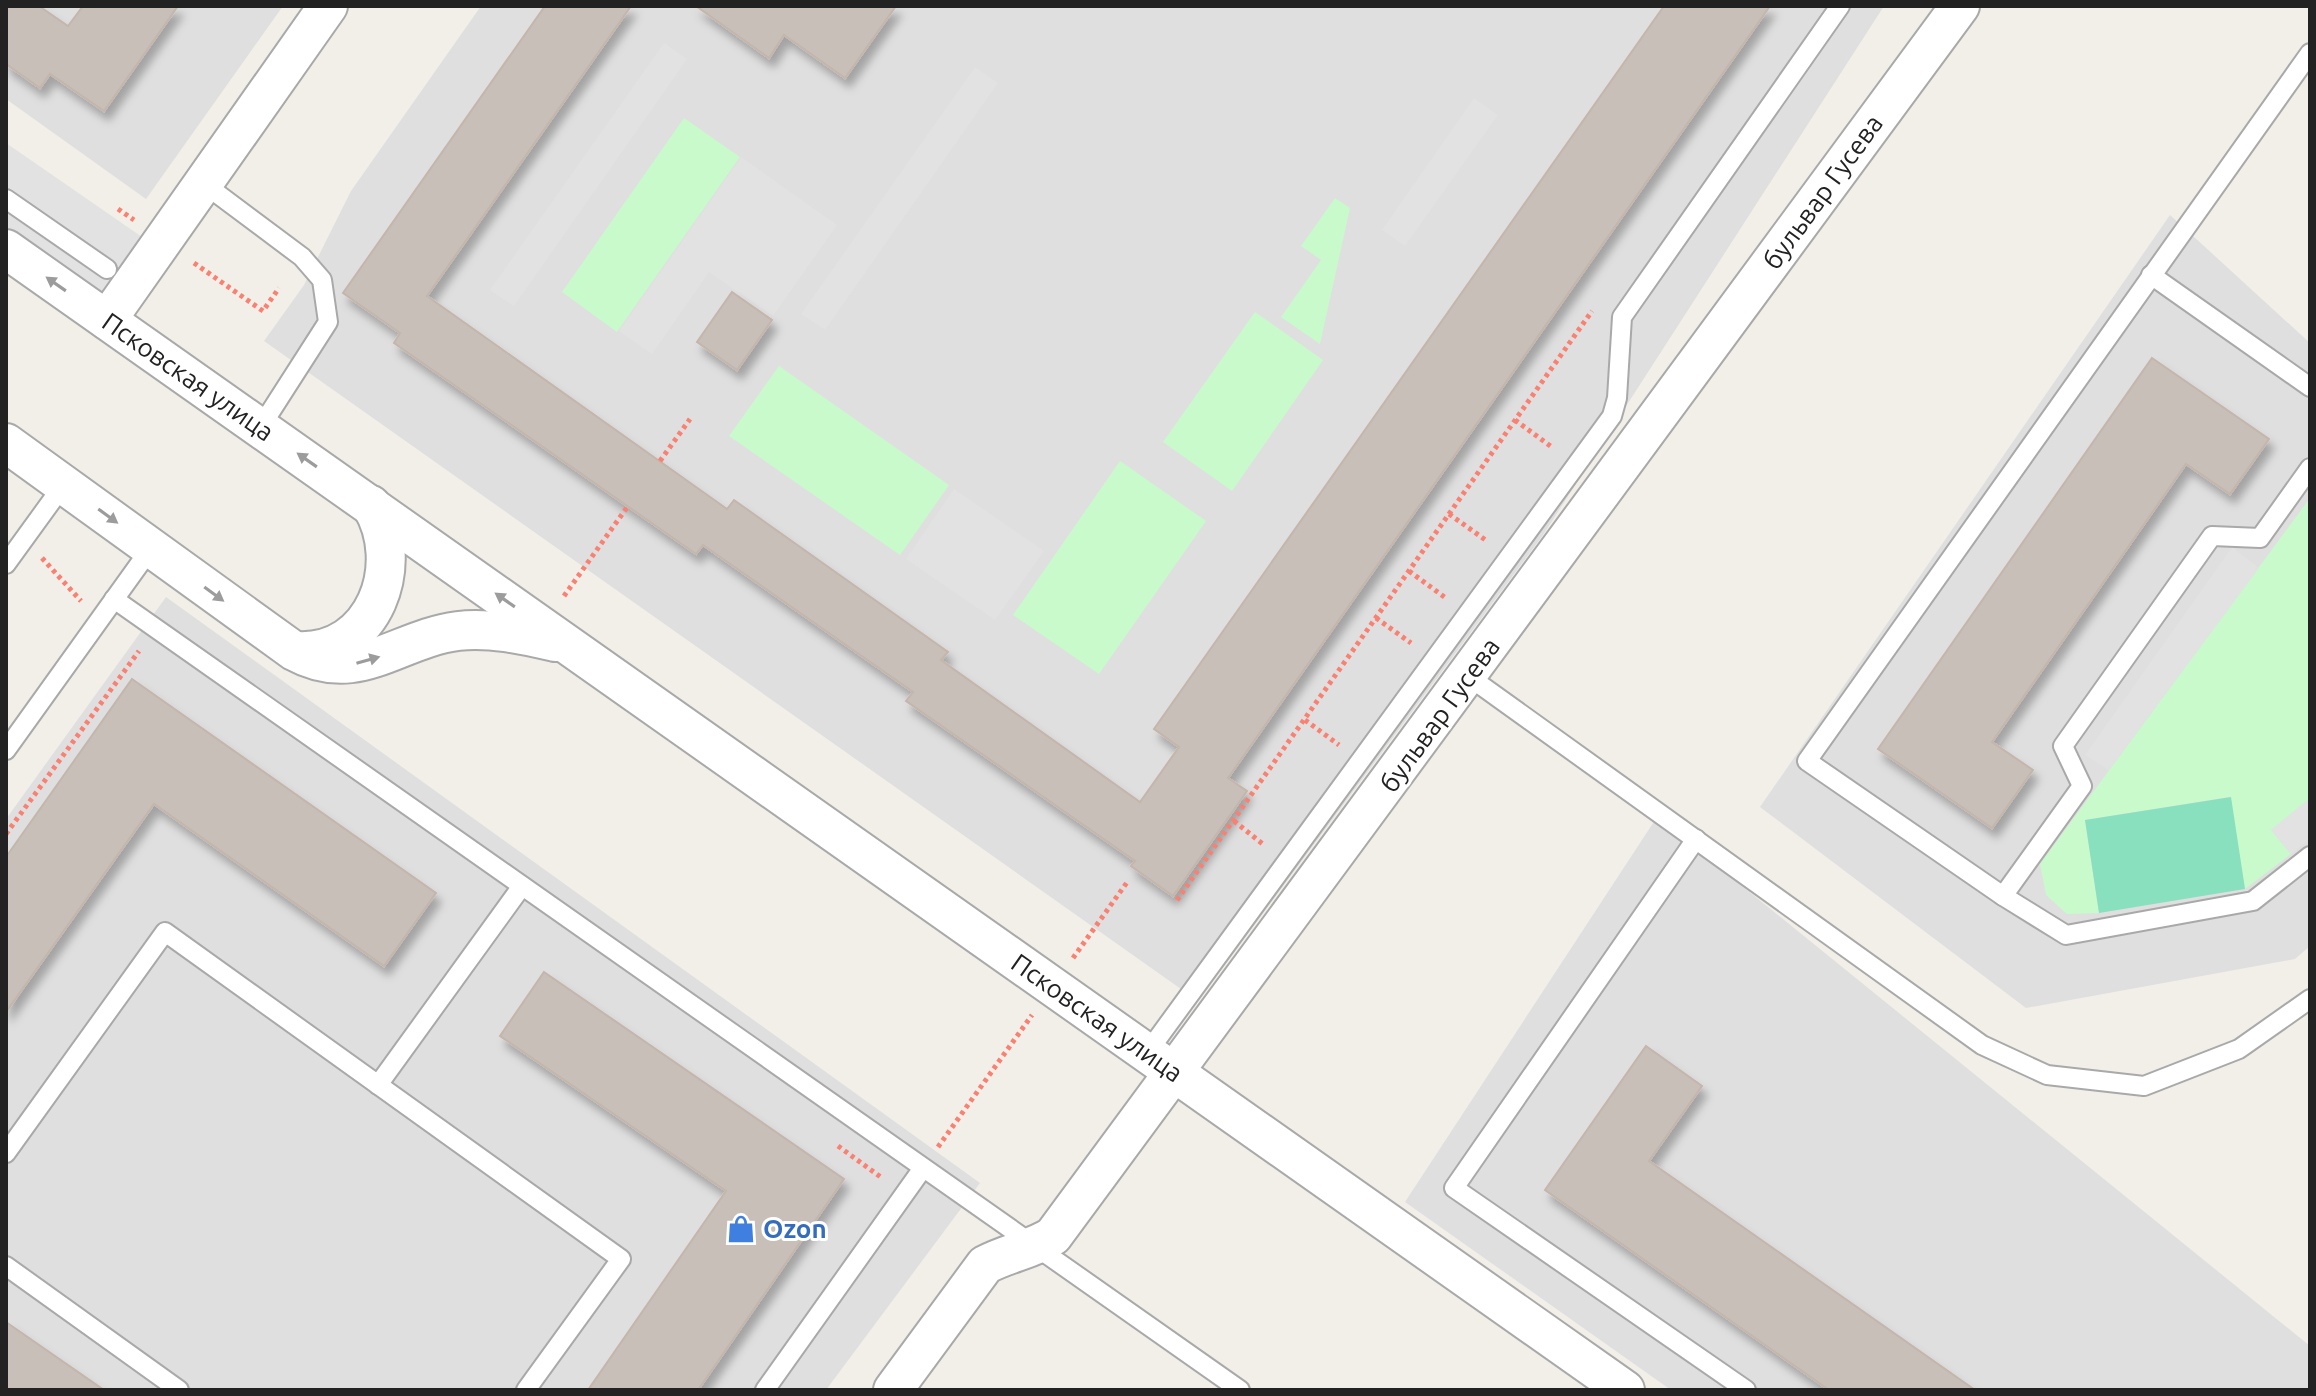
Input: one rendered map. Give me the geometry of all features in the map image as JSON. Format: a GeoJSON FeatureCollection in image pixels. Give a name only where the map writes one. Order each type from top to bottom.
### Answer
{"type":"FeatureCollection","features":[{"type":"Feature","properties":{"kind":"street"},"geometry":{"type":"LineString","coordinates":[[107,320],[328,6]]}},
{"type":"Feature","properties":{"kind":"street","name":"бульвар Гусева"},"geometry":{"type":"LineString","coordinates":[[893,1390],[985,1265],[1002,1256],[1036,1247],[1053,1236],[1162,1063],[1468,676],[1960,6]]}},
{"type":"Feature","properties":{"kind":"street","name":"Псковская улица"},"geometry":{"type":"LineString","coordinates":[[6,249],[1625,1390]]}},
{"type":"Feature","properties":{"kind":"street","name":"Псковская улица"},"geometry":{"type":"LineString","coordinates":[[6,443],[294,651],[321,663],[350,665],[456,631],[555,636]]}},
{"type":"Feature","properties":{"kind":"street"},"geometry":{"type":"LineString","coordinates":[[294,651],[317,650],[340,641],[359,627],[375,608],[387,575],[388,550],[371,505]]}},
{"type":"Feature","properties":{"kind":"lane"},"geometry":{"type":"LineString","coordinates":[[1162,1063],[1286,862],[1615,408],[1622,317],[1840,6]]}},
{"type":"Feature","properties":{"kind":"lane"},"geometry":{"type":"LineString","coordinates":[[2310,53],[1807,761],[2003,896],[2066,935],[2253,901],[2310,856]]}},
{"type":"Feature","properties":{"kind":"lane"},"geometry":{"type":"LineString","coordinates":[[203,183],[302,257],[322,280],[328,322],[260,428]]}},
{"type":"Feature","properties":{"kind":"lane"},"geometry":{"type":"LineString","coordinates":[[6,199],[107,269]]}},
{"type":"Feature","properties":{"kind":"lane"},"geometry":{"type":"LineString","coordinates":[[2151,275],[2310,387]]}},
{"type":"Feature","properties":{"kind":"lane"},"geometry":{"type":"LineString","coordinates":[[2003,896],[2082,786],[2063,746],[2212,536],[2260,538],[2310,468]]}},
{"type":"Feature","properties":{"kind":"lane"},"geometry":{"type":"LineString","coordinates":[[6,564],[64,484]]}},
{"type":"Feature","properties":{"kind":"lane"},"geometry":{"type":"LineString","coordinates":[[6,750],[151,548]]}},
{"type":"Feature","properties":{"kind":"lane"},"geometry":{"type":"LineString","coordinates":[[114,599],[1240,1390]]}},
{"type":"Feature","properties":{"kind":"lane"},"geometry":{"type":"LineString","coordinates":[[1468,676],[1982,1045],[2047,1075],[2144,1086],[2239,1049],[2310,999]]}},
{"type":"Feature","properties":{"kind":"lane"},"geometry":{"type":"LineString","coordinates":[[1696,839],[1454,1188],[1746,1390]]}},
{"type":"Feature","properties":{"kind":"lane"},"geometry":{"type":"LineString","coordinates":[[378,1085],[522,886]]}},
{"type":"Feature","properties":{"kind":"lane"},"geometry":{"type":"LineString","coordinates":[[6,1153],[165,932],[621,1259],[526,1390]]}},
{"type":"Feature","properties":{"kind":"lane"},"geometry":{"type":"LineString","coordinates":[[765,1390],[923,1168]]}},
{"type":"Feature","properties":{"kind":"lane"},"geometry":{"type":"LineString","coordinates":[[6,1266],[179,1390]]}},
{"type":"Feature","properties":{"kind":"path"},"geometry":{"type":"LineString","coordinates":[[118,209],[263,311],[279,288]]}},
{"type":"Feature","properties":{"kind":"path"},"geometry":{"type":"LineString","coordinates":[[1177,900],[1599,302]]}},
{"type":"Feature","properties":{"kind":"path"},"geometry":{"type":"LineString","coordinates":[[660,461],[690,419]]}},
{"type":"Feature","properties":{"kind":"path"},"geometry":{"type":"LineString","coordinates":[[1515,420],[1576,465]]}},
{"type":"Feature","properties":{"kind":"path"},"geometry":{"type":"LineString","coordinates":[[555,636],[628,506]]}},
{"type":"Feature","properties":{"kind":"path"},"geometry":{"type":"LineString","coordinates":[[1449,514],[1509,557]]}},
{"type":"Feature","properties":{"kind":"path"},"geometry":{"type":"LineString","coordinates":[[1409,571],[1468,613]]}},
{"type":"Feature","properties":{"kind":"path"},"geometry":{"type":"LineString","coordinates":[[1376,618],[1434,659]]}},
{"type":"Feature","properties":{"kind":"path"},"geometry":{"type":"LineString","coordinates":[[6,834],[140,650]]}},
{"type":"Feature","properties":{"kind":"path"},"geometry":{"type":"LineString","coordinates":[[1305,720],[1361,760]]}},
{"type":"Feature","properties":{"kind":"path"},"geometry":{"type":"LineString","coordinates":[[1234,821],[1286,862]]}},
{"type":"Feature","properties":{"kind":"path"},"geometry":{"type":"LineString","coordinates":[[923,1168],[1128,881]]}},
{"type":"Feature","properties":{"kind":"shaded area"},"geometry":{"type":"Polygon","coordinates":[[[6,6],[283,6],[146,199],[6,99],[6,6]]]}},
{"type":"Feature","properties":{"kind":"shaded area"},"geometry":{"type":"Polygon","coordinates":[[[481,6],[1884,6],[1543,535],[1198,1001],[264,341],[304,285],[351,191],[481,6]]]}},
{"type":"Feature","properties":{"kind":"shaded area"},"geometry":{"type":"Polygon","coordinates":[[[664,43],[687,59],[514,306],[490,290],[664,43]]]}},
{"type":"Feature","properties":{"kind":"shaded area"},"geometry":{"type":"Polygon","coordinates":[[[975,67],[998,83],[825,330],[801,314],[975,67]]]}},
{"type":"Feature","properties":{"kind":"shaded area"},"geometry":{"type":"Polygon","coordinates":[[[1474,98],[1498,115],[1405,246],[1382,230],[1474,98]]]}},
{"type":"Feature","properties":{"kind":"shaded area"},"geometry":{"type":"Polygon","coordinates":[[[6,143],[142,237],[102,295],[6,229],[6,143]]]}},
{"type":"Feature","properties":{"kind":"shaded area"},"geometry":{"type":"Polygon","coordinates":[[[741,157],[837,225],[773,316],[709,272],[652,354],[619,331],[741,157]]]}},
{"type":"Feature","properties":{"kind":"shaded area"},"geometry":{"type":"Polygon","coordinates":[[[2170,215],[2310,343],[2310,946],[2295,959],[2026,1008],[1760,807],[2170,215]]]}},
{"type":"Feature","properties":{"kind":"shaded area"},"geometry":{"type":"Polygon","coordinates":[[[954,489],[1044,551],[995,620],[906,559],[954,489]]]}},
{"type":"Feature","properties":{"kind":"shaded area"},"geometry":{"type":"Polygon","coordinates":[[[2232,547],[2259,568],[2109,770],[2085,755],[2232,547]]]}},
{"type":"Feature","properties":{"kind":"shaded area"},"geometry":{"type":"Polygon","coordinates":[[[166,597],[980,1183],[826,1390],[6,1390],[6,819],[166,597]]]}},
{"type":"Feature","properties":{"kind":"shaded area"},"geometry":{"type":"Polygon","coordinates":[[[2310,798],[2310,839],[2291,854],[2271,830],[2310,798]]]}},
{"type":"Feature","properties":{"kind":"shaded area"},"geometry":{"type":"Polygon","coordinates":[[[1657,817],[2310,1346],[2310,1390],[1671,1390],[1405,1202],[1657,817]]]}},
{"type":"Feature","properties":{"kind":"green space"},"geometry":{"type":"Polygon","coordinates":[[[684,118],[740,157],[617,332],[562,292],[684,118]]]}},
{"type":"Feature","properties":{"kind":"green space"},"geometry":{"type":"Polygon","coordinates":[[[1335,198],[1350,208],[1320,344],[1281,317],[1321,260],[1301,246],[1335,198]]]}},
{"type":"Feature","properties":{"kind":"green space"},"geometry":{"type":"Polygon","coordinates":[[[1255,312],[1323,360],[1232,491],[1163,442],[1255,312]]]}},
{"type":"Feature","properties":{"kind":"green space"},"geometry":{"type":"Polygon","coordinates":[[[779,366],[949,485],[900,555],[729,436],[779,366]]]}},
{"type":"Feature","properties":{"kind":"green space"},"geometry":{"type":"Polygon","coordinates":[[[1120,461],[1206,521],[1099,674],[1013,615],[1120,461]]]}},
{"type":"Feature","properties":{"kind":"green space"},"geometry":{"type":"Polygon","coordinates":[[[2310,498],[2310,798],[2271,830],[2291,854],[2245,889],[2230,797],[2085,820],[2099,913],[2067,914],[2046,895],[2040,864],[2310,498]]]}},
{"type":"Feature","properties":{"kind":"green space"},"geometry":{"type":"Polygon","coordinates":[[[2231,797],[2245,889],[2099,913],[2085,820],[2231,797]]]}},
{"type":"Feature","properties":{"kind":"building"},"geometry":{"type":"Polygon","coordinates":[[[6,6],[39,6],[68,26],[83,6],[178,6],[104,111],[50,74],[40,88],[6,64],[6,6]]]}},
{"type":"Feature","properties":{"kind":"building"},"geometry":{"type":"Polygon","coordinates":[[[545,6],[631,6],[427,296],[727,509],[734,500],[948,652],[941,660],[1140,802],[1179,747],[1154,729],[1664,6],[1770,6],[1228,778],[1247,791],[1173,896],[1131,866],[1135,861],[906,701],[913,692],[703,545],[696,554],[394,343],[400,333],[343,293],[545,6]]]}},
{"type":"Feature","properties":{"kind":"building"},"geometry":{"type":"Polygon","coordinates":[[[696,6],[896,6],[845,78],[784,35],[769,58],[696,6]]]}},
{"type":"Feature","properties":{"kind":"building"},"geometry":{"type":"Polygon","coordinates":[[[732,292],[772,320],[737,370],[697,342],[732,292]]]}},
{"type":"Feature","properties":{"kind":"building"},"geometry":{"type":"Polygon","coordinates":[[[2152,358],[2269,439],[2230,494],[2186,464],[1992,742],[2033,770],[1992,828],[1878,749],[2152,358]]]}},
{"type":"Feature","properties":{"kind":"building"},"geometry":{"type":"Polygon","coordinates":[[[132,679],[436,893],[384,966],[154,804],[6,1012],[6,857],[132,679]]]}},
{"type":"Feature","properties":{"kind":"building"},"geometry":{"type":"Polygon","coordinates":[[[544,972],[844,1179],[698,1390],[588,1390],[726,1191],[500,1036],[544,972]]]}},
{"type":"Feature","properties":{"kind":"building"},"geometry":{"type":"Polygon","coordinates":[[[1646,1046],[1702,1086],[1649,1161],[1975,1390],[1829,1390],[1545,1190],[1646,1046]]]}},
{"type":"Feature","properties":{"kind":"building"},"geometry":{"type":"Polygon","coordinates":[[[6,1322],[104,1390],[6,1390],[6,1322]]]}},
{"type":"Feature","properties":{"kind":"place","name":"Ozon"},"geometry":{"type":"Point","coordinates":[741,1229]}}]}
